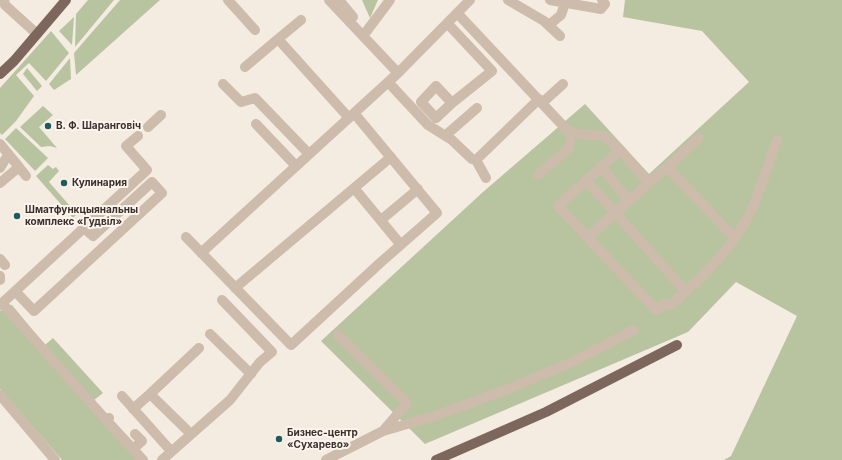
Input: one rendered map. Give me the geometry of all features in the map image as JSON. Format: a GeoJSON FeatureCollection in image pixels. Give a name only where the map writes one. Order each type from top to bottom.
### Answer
{"type":"FeatureCollection","features":[{"type":"Feature","properties":{"kind":"main road"},"geometry":{"type":"LineString","coordinates":[[0,74],[14,61],[66,0]]}},
{"type":"Feature","properties":{"kind":"main road"},"geometry":{"type":"LineString","coordinates":[[436,460],[546,412],[677,345]]}},
{"type":"Feature","properties":{"kind":"lane"},"geometry":{"type":"LineString","coordinates":[[4,0],[5,5],[38,34]]}},
{"type":"Feature","properties":{"kind":"lane"},"geometry":{"type":"LineString","coordinates":[[228,0],[255,30]]}},
{"type":"Feature","properties":{"kind":"lane"},"geometry":{"type":"LineString","coordinates":[[329,0],[364,34],[398,73]]}},
{"type":"Feature","properties":{"kind":"lane"},"geometry":{"type":"LineString","coordinates":[[339,0],[364,34]]}},
{"type":"Feature","properties":{"kind":"lane"},"geometry":{"type":"LineString","coordinates":[[201,253],[398,73],[458,14],[470,0]]}},
{"type":"Feature","properties":{"kind":"lane"},"geometry":{"type":"LineString","coordinates":[[508,0],[533,13],[549,25],[560,36]]}},
{"type":"Feature","properties":{"kind":"lane"},"geometry":{"type":"LineString","coordinates":[[550,0],[569,2],[601,9],[606,4],[602,0]]}},
{"type":"Feature","properties":{"kind":"lane"},"geometry":{"type":"LineString","coordinates":[[364,34],[387,2]]}},
{"type":"Feature","properties":{"kind":"lane"},"geometry":{"type":"LineString","coordinates":[[549,25],[561,15],[569,2]]}},
{"type":"Feature","properties":{"kind":"lane"},"geometry":{"type":"LineString","coordinates":[[458,14],[567,130],[578,134],[605,136],[620,150],[649,183]]}},
{"type":"Feature","properties":{"kind":"lane"},"geometry":{"type":"LineString","coordinates":[[245,67],[301,20]]}},
{"type":"Feature","properties":{"kind":"lane"},"geometry":{"type":"LineString","coordinates":[[448,24],[492,71],[452,103]]}},
{"type":"Feature","properties":{"kind":"lane"},"geometry":{"type":"LineString","coordinates":[[186,237],[291,346],[438,213],[391,157],[278,39]]}},
{"type":"Feature","properties":{"kind":"lane"},"geometry":{"type":"LineString","coordinates":[[388,82],[428,125],[446,135],[468,157],[476,160],[486,178]]}},
{"type":"Feature","properties":{"kind":"lane"},"geometry":{"type":"LineString","coordinates":[[223,84],[241,102],[255,98],[309,154]]}},
{"type":"Feature","properties":{"kind":"lane"},"geometry":{"type":"LineString","coordinates":[[476,160],[540,101],[563,84]]}},
{"type":"Feature","properties":{"kind":"lane"},"geometry":{"type":"LineString","coordinates":[[446,135],[477,108]]}},
{"type":"Feature","properties":{"kind":"lane"},"geometry":{"type":"LineString","coordinates":[[148,127],[161,115]]}},
{"type":"Feature","properties":{"kind":"lane"},"geometry":{"type":"LineString","coordinates":[[256,124],[296,166]]}},
{"type":"Feature","properties":{"kind":"lane"},"geometry":{"type":"LineString","coordinates":[[538,175],[569,148],[572,132]]}},
{"type":"Feature","properties":{"kind":"lane"},"geometry":{"type":"LineString","coordinates":[[138,136],[126,146],[147,170],[1,304],[143,460]]}},
{"type":"Feature","properties":{"kind":"lane"},"geometry":{"type":"LineString","coordinates":[[588,237],[700,138]]}},
{"type":"Feature","properties":{"kind":"lane"},"geometry":{"type":"LineString","coordinates":[[620,150],[558,206],[656,310],[664,304],[671,305],[704,277],[735,238],[752,207],[776,140]]}},
{"type":"Feature","properties":{"kind":"lane"},"geometry":{"type":"LineString","coordinates":[[0,144],[4,152],[26,176]]}},
{"type":"Feature","properties":{"kind":"lane"},"geometry":{"type":"LineString","coordinates":[[0,168],[4,152]]}},
{"type":"Feature","properties":{"kind":"lane"},"geometry":{"type":"LineString","coordinates":[[235,288],[391,157]]}},
{"type":"Feature","properties":{"kind":"lane"},"geometry":{"type":"LineString","coordinates":[[0,183],[19,167]]}},
{"type":"Feature","properties":{"kind":"lane"},"geometry":{"type":"LineString","coordinates":[[601,167],[629,201]]}},
{"type":"Feature","properties":{"kind":"lane"},"geometry":{"type":"LineString","coordinates":[[667,168],[735,238]]}},
{"type":"Feature","properties":{"kind":"lane"},"geometry":{"type":"LineString","coordinates":[[586,180],[686,292]]}},
{"type":"Feature","properties":{"kind":"lane"},"geometry":{"type":"LineString","coordinates":[[15,291],[34,311],[162,193],[152,182],[92,236]]}},
{"type":"Feature","properties":{"kind":"lane"},"geometry":{"type":"LineString","coordinates":[[354,188],[401,245]]}},
{"type":"Feature","properties":{"kind":"lane"},"geometry":{"type":"LineString","coordinates":[[381,220],[418,189]]}},
{"type":"Feature","properties":{"kind":"lane"},"geometry":{"type":"LineString","coordinates":[[84,228],[102,248]]}},
{"type":"Feature","properties":{"kind":"lane"},"geometry":{"type":"LineString","coordinates":[[162,460],[230,400],[260,362],[272,352],[222,300]]}},
{"type":"Feature","properties":{"kind":"lane"},"geometry":{"type":"LineString","coordinates":[[326,460],[383,431],[435,416],[516,386],[574,361],[634,330]]}},
{"type":"Feature","properties":{"kind":"lane"},"geometry":{"type":"LineString","coordinates":[[210,334],[251,374]]}},
{"type":"Feature","properties":{"kind":"lane"},"geometry":{"type":"LineString","coordinates":[[338,335],[407,403],[383,431]]}},
{"type":"Feature","properties":{"kind":"lane"},"geometry":{"type":"LineString","coordinates":[[133,409],[199,348]]}},
{"type":"Feature","properties":{"kind":"lane"},"geometry":{"type":"LineString","coordinates":[[150,394],[191,434]]}},
{"type":"Feature","properties":{"kind":"lane"},"geometry":{"type":"LineString","coordinates":[[0,395],[55,460]]}},
{"type":"Feature","properties":{"kind":"lane"},"geometry":{"type":"LineString","coordinates":[[122,396],[172,451]]}},
{"type":"Feature","properties":{"kind":"lane"},"geometry":{"type":"LineString","coordinates":[[133,449],[142,441],[135,434]]}},
{"type":"Feature","properties":{"kind":"green space"},"geometry":{"type":"Polygon","coordinates":[[[88,0],[114,0],[75,47],[76,14],[88,0]]]}},
{"type":"Feature","properties":{"kind":"green space"},"geometry":{"type":"Polygon","coordinates":[[[120,0],[160,0],[76,75],[74,53],[120,0]]]}},
{"type":"Feature","properties":{"kind":"green space"},"geometry":{"type":"Polygon","coordinates":[[[362,0],[378,0],[370,18],[362,0]]]}},
{"type":"Feature","properties":{"kind":"green space"},"geometry":{"type":"Polygon","coordinates":[[[625,0],[842,0],[842,460],[724,460],[731,456],[797,316],[736,282],[688,332],[425,444],[321,341],[483,192],[585,104],[649,174],[749,82],[702,31],[623,17],[625,0]]]}},
{"type":"Feature","properties":{"kind":"green space"},"geometry":{"type":"Polygon","coordinates":[[[74,17],[72,45],[59,31],[74,17]]]}},
{"type":"Feature","properties":{"kind":"green space"},"geometry":{"type":"Polygon","coordinates":[[[51,31],[69,53],[46,81],[29,63],[16,75],[34,96],[16,121],[2,135],[0,133],[0,88],[51,31]]]}},
{"type":"Feature","properties":{"kind":"green space"},"geometry":{"type":"Polygon","coordinates":[[[70,58],[71,79],[54,90],[49,84],[70,58]]]}},
{"type":"Feature","properties":{"kind":"green space"},"geometry":{"type":"Polygon","coordinates":[[[27,68],[42,86],[37,91],[23,74],[27,68]]]}},
{"type":"Feature","properties":{"kind":"green space"},"geometry":{"type":"Polygon","coordinates":[[[43,106],[53,115],[39,127],[57,148],[50,146],[41,147],[20,127],[43,106]]]}},
{"type":"Feature","properties":{"kind":"green space"},"geometry":{"type":"Polygon","coordinates":[[[16,128],[48,158],[35,171],[5,139],[16,128]]]}},
{"type":"Feature","properties":{"kind":"green space"},"geometry":{"type":"Polygon","coordinates":[[[48,165],[53,169],[56,167],[59,171],[49,182],[77,214],[73,218],[36,176],[48,165]]]}},
{"type":"Feature","properties":{"kind":"green space"},"geometry":{"type":"Polygon","coordinates":[[[12,305],[45,345],[53,338],[103,393],[93,401],[147,460],[62,460],[0,389],[0,311],[12,305]]]}},
{"type":"Feature","properties":{"kind":"place","name":"В. Ф. Шаранговіч"},"geometry":{"type":"Point","coordinates":[48,126]}},
{"type":"Feature","properties":{"kind":"place","name":"Кулинария"},"geometry":{"type":"Point","coordinates":[64,183]}},
{"type":"Feature","properties":{"kind":"place","name":"Шматфункцыянальны комплекс «Гудвіл»"},"geometry":{"type":"Point","coordinates":[17,216]}},
{"type":"Feature","properties":{"kind":"place","name":"Бизнес-центр «Сухарево»"},"geometry":{"type":"Point","coordinates":[279,439]}}]}
